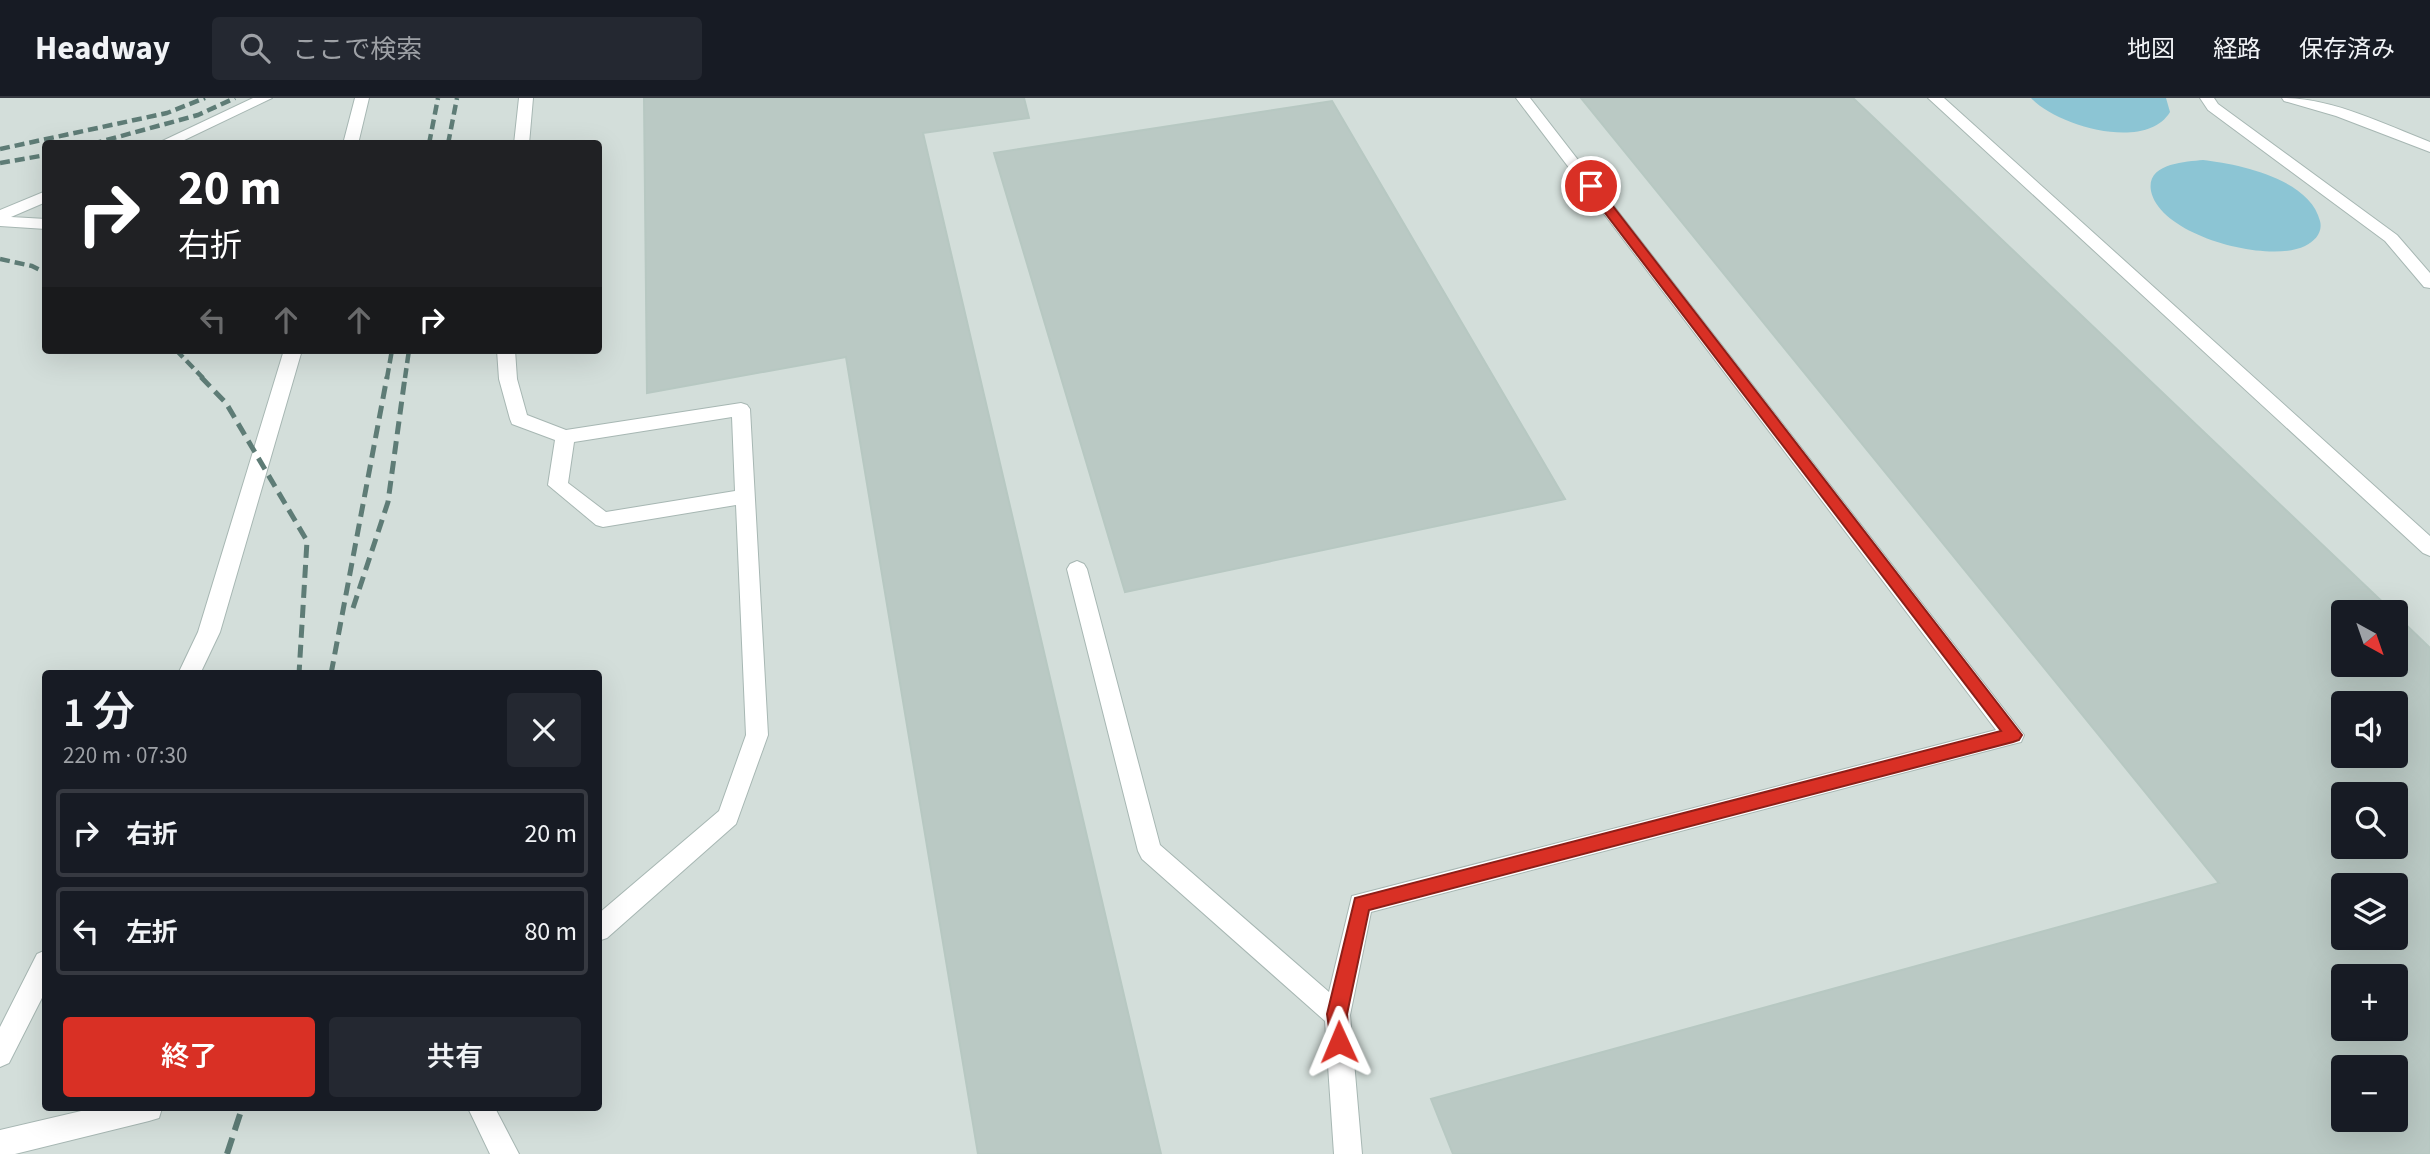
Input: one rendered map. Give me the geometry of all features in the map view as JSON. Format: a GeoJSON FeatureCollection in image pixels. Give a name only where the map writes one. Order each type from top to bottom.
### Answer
{"type":"FeatureCollection","features":[{"type":"Feature","properties":{"kind":"street"},"geometry":{"type":"LineString","coordinates":[[172,140],[265,98]]}},
{"type":"Feature","properties":{"kind":"street"},"geometry":{"type":"LineString","coordinates":[[351,140],[362,98]]}},
{"type":"Feature","properties":{"kind":"street"},"geometry":{"type":"LineString","coordinates":[[521,140],[526,98]]}},
{"type":"Feature","properties":{"kind":"street"},"geometry":{"type":"LineString","coordinates":[[1348,1154],[1337,1014],[1362,904],[2013,735],[1523,98]]}},
{"type":"Feature","properties":{"kind":"street"},"geometry":{"type":"LineString","coordinates":[[1935,98],[2430,548]]}},
{"type":"Feature","properties":{"kind":"street"},"geometry":{"type":"LineString","coordinates":[[2207,98],[2213,107],[2391,238],[2430,283]]}},
{"type":"Feature","properties":{"kind":"street"},"geometry":{"type":"LineString","coordinates":[[2289,98],[2341,113],[2430,147]]}},
{"type":"Feature","properties":{"kind":"street"},"geometry":{"type":"LineString","coordinates":[[0,219],[42,198]]}},
{"type":"Feature","properties":{"kind":"street"},"geometry":{"type":"LineString","coordinates":[[0,219],[42,224]]}},
{"type":"Feature","properties":{"kind":"street"},"geometry":{"type":"LineString","coordinates":[[191,670],[209,632],[292,354]]}},
{"type":"Feature","properties":{"kind":"street"},"geometry":{"type":"LineString","coordinates":[[506,354],[508,379],[519,419],[565,437],[741,409],[757,735],[728,817],[602,927]]}},
{"type":"Feature","properties":{"kind":"street"},"geometry":{"type":"LineString","coordinates":[[565,437],[558,485],[603,520],[745,496]]}},
{"type":"Feature","properties":{"kind":"street"},"geometry":{"type":"LineString","coordinates":[[1077,569],[1150,851],[1337,1014]]}},
{"type":"Feature","properties":{"kind":"street"},"geometry":{"type":"LineString","coordinates":[[0,1054],[42,970]]}},
{"type":"Feature","properties":{"kind":"street"},"geometry":{"type":"LineString","coordinates":[[0,1144],[137,1111]]}},
{"type":"Feature","properties":{"kind":"street"},"geometry":{"type":"LineString","coordinates":[[483,1111],[505,1154]]}},
{"type":"Feature","properties":{"kind":"shaded area"},"geometry":{"type":"Polygon","coordinates":[[[0,98],[2430,98],[2430,1154],[0,1154],[0,98]]]}},
{"type":"Feature","properties":{"kind":"water"},"geometry":{"type":"Polygon","coordinates":[[[2031,98],[2166,98],[2170,112],[2158,124],[2142,131],[2122,133],[2080,125],[2060,118],[2031,98]]]}},
{"type":"Feature","properties":{"kind":"water"},"geometry":{"type":"Polygon","coordinates":[[[2203,160],[2235,165],[2271,176],[2303,194],[2314,206],[2320,221],[2317,236],[2305,246],[2288,251],[2267,251],[2218,242],[2194,233],[2174,221],[2159,207],[2151,191],[2154,175],[2168,166],[2203,160]]]}},
{"type":"Feature","properties":{"kind":"building"},"geometry":{"type":"Polygon","coordinates":[[[644,98],[1024,98],[1029,118],[923,133],[1161,1154],[978,1154],[846,357],[647,393],[644,98]]]}},
{"type":"Feature","properties":{"kind":"building"},"geometry":{"type":"Polygon","coordinates":[[[1581,98],[1853,98],[2380,600],[2331,600],[2331,677],[2408,677],[2408,627],[2430,648],[2430,1154],[1453,1154],[1431,1099],[2219,883],[1581,98]]]}},
{"type":"Feature","properties":{"kind":"building"},"geometry":{"type":"Polygon","coordinates":[[[1332,101],[1565,499],[1125,592],[994,153],[1332,101]]]}},
{"type":"Feature","properties":{"kind":"railway"},"geometry":{"type":"LineString","coordinates":[[0,149],[167,113],[205,98]]}},
{"type":"Feature","properties":{"kind":"railway"},"geometry":{"type":"LineString","coordinates":[[107,140],[198,115],[235,98]]}},
{"type":"Feature","properties":{"kind":"railway"},"geometry":{"type":"LineString","coordinates":[[430,140],[438,98]]}},
{"type":"Feature","properties":{"kind":"railway"},"geometry":{"type":"LineString","coordinates":[[449,140],[457,98]]}},
{"type":"Feature","properties":{"kind":"railway"},"geometry":{"type":"LineString","coordinates":[[0,163],[42,156]]}},
{"type":"Feature","properties":{"kind":"railway"},"geometry":{"type":"LineString","coordinates":[[0,259],[42,271]]}},
{"type":"Feature","properties":{"kind":"railway"},"geometry":{"type":"LineString","coordinates":[[180,354],[203,378]]}},
{"type":"Feature","properties":{"kind":"railway"},"geometry":{"type":"LineString","coordinates":[[387,378],[391,354]]}},
{"type":"Feature","properties":{"kind":"railway"},"geometry":{"type":"LineString","coordinates":[[405,378],[408,354]]}},
{"type":"Feature","properties":{"kind":"railway"},"geometry":{"type":"LineString","coordinates":[[201,377],[226,403],[307,541],[299,670]]}},
{"type":"Feature","properties":{"kind":"railway"},"geometry":{"type":"LineString","coordinates":[[332,670],[387,377]]}},
{"type":"Feature","properties":{"kind":"railway"},"geometry":{"type":"LineString","coordinates":[[353,608],[388,502],[405,377]]}},
{"type":"Feature","properties":{"kind":"railway"},"geometry":{"type":"LineString","coordinates":[[227,1154],[241,1111]]}},
{"type":"Feature","properties":{"kind":"route"},"geometry":{"type":"LineString","coordinates":[[1339,1042],[1337,1014],[1362,904],[2013,735],[1591,186]]}}]}
